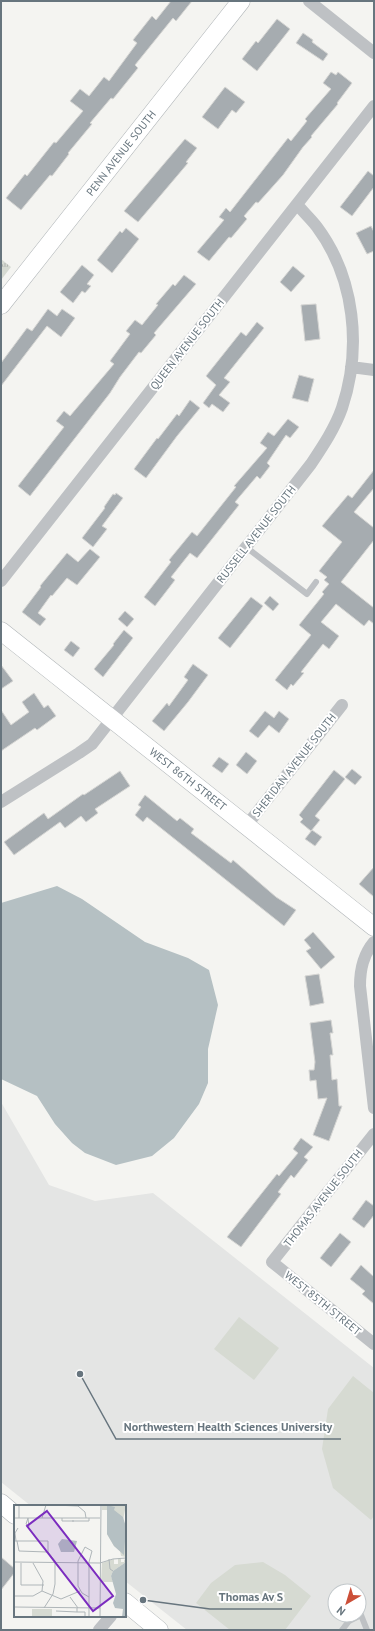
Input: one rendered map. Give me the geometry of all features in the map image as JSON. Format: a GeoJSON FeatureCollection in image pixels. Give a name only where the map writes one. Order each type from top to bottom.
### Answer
{"type":"FeatureCollection","features":[{"type":"Feature","properties":{"kind":"street","name":"PENN AVENUE SOUTH"},"geometry":{"type":"LineString","coordinates":[[1,305],[241,1]]}},
{"type":"Feature","properties":{"kind":"street"},"geometry":{"type":"LineString","coordinates":[[309,1],[374,53]]}},
{"type":"Feature","properties":{"kind":"street","name":"QUEEN AVENUE SOUTH"},"geometry":{"type":"LineString","coordinates":[[1,581],[374,106]]}},
{"type":"Feature","properties":{"kind":"street","name":"RUSSELL AVENUE SOUTH"},"geometry":{"type":"LineString","coordinates":[[1,802],[92,744],[311,464],[328,438],[342,409],[350,378],[353,347],[352,316],[345,285],[334,256],[320,234],[297,204]]}},
{"type":"Feature","properties":{"kind":"street"},"geometry":{"type":"LineString","coordinates":[[351,368],[374,370]]}},
{"type":"Feature","properties":{"kind":"street","name":"WEST 86TH STREET"},"geometry":{"type":"LineString","coordinates":[[1,631],[374,927]]}},
{"type":"Feature","properties":{"kind":"street","name":"SHERIDAN AVENUE SOUTH"},"geometry":{"type":"LineString","coordinates":[[247,825],[342,705]]}},
{"type":"Feature","properties":{"kind":"street"},"geometry":{"type":"LineString","coordinates":[[374,942],[364,958],[360,972],[360,986],[374,1108]]}},
{"type":"Feature","properties":{"kind":"street","name":"THOMAS AVENUE SOUTH"},"geometry":{"type":"LineString","coordinates":[[272,1262],[374,1134]]}},
{"type":"Feature","properties":{"kind":"street","name":"WEST 85TH STREET"},"geometry":{"type":"LineString","coordinates":[[272,1262],[374,1344]]}},
{"type":"Feature","properties":{"kind":"street"},"geometry":{"type":"LineString","coordinates":[[1,1503],[14,1513]]}},
{"type":"Feature","properties":{"kind":"street"},"geometry":{"type":"LineString","coordinates":[[126,1603],[160,1630]]}},
{"type":"Feature","properties":{"kind":"street"},"geometry":{"type":"LineString","coordinates":[[100,1630],[110,1617]]}},
{"type":"Feature","properties":{"kind":"lane"},"geometry":{"type":"LineString","coordinates":[[246,547],[306,594],[316,582]]}},
{"type":"Feature","properties":{"kind":"lane"},"geometry":{"type":"LineString","coordinates":[[342,1630],[349,1621],[361,1615],[367,1630]]}},
{"type":"Feature","properties":{"kind":"shaded area"},"geometry":{"type":"Polygon","coordinates":[[[57,886],[82,899],[145,942],[188,958],[209,970],[218,1005],[208,1049],[208,1083],[199,1104],[174,1138],[152,1156],[116,1165],[85,1153],[72,1143],[55,1124],[37,1096],[1,1079],[1,903],[57,886]]]}},
{"type":"Feature","properties":{"kind":"shaded area"},"geometry":{"type":"Polygon","coordinates":[[[1,1102],[49,1185],[95,1201],[153,1193],[374,1368],[374,1630],[187,1630],[126,1582],[126,1505],[30,1505],[1,1482],[1,1102]]]}},
{"type":"Feature","properties":{"kind":"green space"},"geometry":{"type":"Polygon","coordinates":[[[1,259],[11,267],[1,280],[1,259]]]}},
{"type":"Feature","properties":{"kind":"green space"},"geometry":{"type":"Polygon","coordinates":[[[239,1317],[279,1348],[254,1380],[214,1349],[239,1317]]]}},
{"type":"Feature","properties":{"kind":"green space"},"geometry":{"type":"Polygon","coordinates":[[[353,1376],[374,1393],[374,1516],[371,1520],[333,1488],[322,1449],[328,1409],[353,1376]]]}},
{"type":"Feature","properties":{"kind":"green space"},"geometry":{"type":"Polygon","coordinates":[[[263,1562],[285,1575],[311,1596],[285,1630],[230,1630],[196,1603],[211,1583],[235,1565],[263,1562]]]}},
{"type":"Feature","properties":{"kind":"building"},"geometry":{"type":"Polygon","coordinates":[[[171,1],[192,1],[176,21],[173,18],[135,65],[138,68],[113,99],[111,98],[90,123],[92,124],[68,153],[69,154],[52,176],[50,175],[21,210],[6,198],[25,174],[27,176],[54,142],[56,143],[83,111],[70,101],[80,89],[89,96],[104,77],[109,81],[137,43],[133,40],[152,16],[156,20],[171,1]]]}},
{"type":"Feature","properties":{"kind":"building"},"geometry":{"type":"Polygon","coordinates":[[[277,19],[290,29],[257,71],[242,59],[256,41],[258,43],[277,19]]]}},
{"type":"Feature","properties":{"kind":"building"},"geometry":{"type":"Polygon","coordinates":[[[303,33],[328,54],[323,61],[296,43],[303,33]]]}},
{"type":"Feature","properties":{"kind":"building"},"geometry":{"type":"Polygon","coordinates":[[[331,72],[336,75],[338,72],[352,83],[337,103],[338,104],[311,136],[312,137],[283,175],[258,203],[256,202],[244,216],[247,219],[231,238],[229,237],[209,261],[197,252],[224,220],[219,217],[226,208],[230,212],[288,138],[291,141],[307,121],[305,119],[331,89],[323,83],[331,72]]]}},
{"type":"Feature","properties":{"kind":"building"},"geometry":{"type":"Polygon","coordinates":[[[225,87],[245,102],[236,113],[232,110],[218,129],[202,117],[225,87]]]}},
{"type":"Feature","properties":{"kind":"building"},"geometry":{"type":"Polygon","coordinates":[[[185,139],[197,148],[186,162],[188,163],[138,222],[124,211],[185,139]]]}},
{"type":"Feature","properties":{"kind":"building"},"geometry":{"type":"Polygon","coordinates":[[[368,171],[374,176],[374,187],[352,216],[340,207],[368,171]]]}},
{"type":"Feature","properties":{"kind":"building"},"geometry":{"type":"Polygon","coordinates":[[[371,226],[374,232],[374,251],[367,254],[356,233],[371,226]]]}},
{"type":"Feature","properties":{"kind":"building"},"geometry":{"type":"Polygon","coordinates":[[[126,228],[139,239],[112,273],[97,260],[120,231],[122,233],[126,228]]]}},
{"type":"Feature","properties":{"kind":"building"},"geometry":{"type":"Polygon","coordinates":[[[82,265],[94,275],[87,284],[91,286],[85,293],[82,291],[73,303],[60,292],[82,265]]]}},
{"type":"Feature","properties":{"kind":"building"},"geometry":{"type":"Polygon","coordinates":[[[293,266],[305,276],[291,292],[280,282],[293,266]]]}},
{"type":"Feature","properties":{"kind":"building"},"geometry":{"type":"Polygon","coordinates":[[[184,275],[196,284],[154,333],[156,335],[141,353],[139,352],[110,393],[30,496],[18,486],[64,427],[56,421],[64,411],[70,416],[114,364],[110,361],[130,334],[126,331],[135,320],[142,325],[158,305],[156,304],[173,284],[175,286],[184,275]]]}},
{"type":"Feature","properties":{"kind":"building"},"geometry":{"type":"Polygon","coordinates":[[[316,304],[320,339],[305,341],[301,305],[316,304]]]}},
{"type":"Feature","properties":{"kind":"building"},"geometry":{"type":"Polygon","coordinates":[[[48,309],[57,316],[62,309],[75,318],[61,337],[47,326],[1,386],[1,363],[27,328],[32,331],[48,309]]]}},
{"type":"Feature","properties":{"kind":"building"},"geometry":{"type":"Polygon","coordinates":[[[257,322],[264,328],[224,378],[230,382],[219,395],[230,403],[223,412],[212,404],[209,408],[203,403],[216,385],[206,376],[241,332],[246,336],[257,322]]]}},
{"type":"Feature","properties":{"kind":"building"},"geometry":{"type":"Polygon","coordinates":[[[299,375],[314,379],[308,402],[292,398],[299,375]]]}},
{"type":"Feature","properties":{"kind":"building"},"geometry":{"type":"Polygon","coordinates":[[[190,400],[200,408],[146,478],[134,469],[157,438],[158,439],[177,414],[179,416],[190,400]]]}},
{"type":"Feature","properties":{"kind":"building"},"geometry":{"type":"Polygon","coordinates":[[[288,419],[299,427],[290,438],[286,435],[267,463],[270,466],[260,479],[257,476],[235,502],[239,505],[197,558],[190,553],[171,577],[175,580],[155,606],[144,597],[171,562],[169,560],[192,532],[197,536],[236,487],[234,486],[267,448],[260,443],[268,432],[274,436],[288,419]]]}},
{"type":"Feature","properties":{"kind":"building"},"geometry":{"type":"Polygon","coordinates":[[[374,470],[374,488],[354,512],[374,528],[374,540],[341,582],[374,608],[374,624],[369,620],[364,626],[336,604],[321,622],[339,636],[329,649],[323,644],[301,672],[304,673],[293,686],[291,684],[287,690],[275,680],[311,635],[299,625],[324,594],[322,592],[329,584],[324,580],[327,577],[319,571],[342,542],[322,526],[348,495],[352,498],[374,470]]]}},
{"type":"Feature","properties":{"kind":"building"},"geometry":{"type":"Polygon","coordinates":[[[116,493],[123,498],[102,526],[107,529],[93,547],[82,538],[105,508],[104,507],[113,494],[115,495],[116,493]]]}},
{"type":"Feature","properties":{"kind":"building"},"geometry":{"type":"Polygon","coordinates":[[[90,549],[100,557],[77,585],[67,578],[52,596],[51,595],[38,613],[46,619],[40,626],[22,612],[41,587],[40,586],[67,553],[78,562],[90,549]]]}},
{"type":"Feature","properties":{"kind":"building"},"geometry":{"type":"Polygon","coordinates":[[[270,596],[279,604],[273,611],[264,603],[270,596]]]}},
{"type":"Feature","properties":{"kind":"building"},"geometry":{"type":"Polygon","coordinates":[[[251,597],[263,606],[230,648],[218,638],[251,597]]]}},
{"type":"Feature","properties":{"kind":"building"},"geometry":{"type":"Polygon","coordinates":[[[125,611],[134,619],[127,627],[118,619],[125,611]]]}},
{"type":"Feature","properties":{"kind":"building"},"geometry":{"type":"Polygon","coordinates":[[[124,630],[133,638],[103,677],[94,669],[114,645],[113,644],[124,630]]]}},
{"type":"Feature","properties":{"kind":"building"},"geometry":{"type":"Polygon","coordinates":[[[71,641],[80,648],[73,657],[64,650],[71,641]]]}},
{"type":"Feature","properties":{"kind":"building"},"geometry":{"type":"Polygon","coordinates":[[[193,664],[208,675],[164,731],[152,721],[167,703],[169,706],[188,680],[184,677],[193,664]]]}},
{"type":"Feature","properties":{"kind":"building"},"geometry":{"type":"Polygon","coordinates":[[[1,665],[13,681],[1,689],[1,665]]]}},
{"type":"Feature","properties":{"kind":"building"},"geometry":{"type":"Polygon","coordinates":[[[34,693],[44,708],[48,705],[56,716],[37,730],[35,728],[1,751],[1,710],[11,725],[29,712],[22,702],[34,693]]]}},
{"type":"Feature","properties":{"kind":"building"},"geometry":{"type":"Polygon","coordinates":[[[265,711],[274,718],[279,711],[289,719],[279,733],[269,725],[258,738],[249,731],[265,711]]]}},
{"type":"Feature","properties":{"kind":"building"},"geometry":{"type":"Polygon","coordinates":[[[246,752],[257,761],[247,774],[236,765],[246,752]]]}},
{"type":"Feature","properties":{"kind":"building"},"geometry":{"type":"Polygon","coordinates":[[[219,757],[229,764],[222,773],[212,766],[219,757]]]}},
{"type":"Feature","properties":{"kind":"building"},"geometry":{"type":"Polygon","coordinates":[[[352,769],[362,777],[355,785],[345,777],[352,769]]]}},
{"type":"Feature","properties":{"kind":"building"},"geometry":{"type":"Polygon","coordinates":[[[334,770],[345,779],[315,816],[320,820],[311,831],[300,822],[303,819],[299,815],[334,770]]]}},
{"type":"Feature","properties":{"kind":"building"},"geometry":{"type":"Polygon","coordinates":[[[120,771],[130,786],[95,809],[98,813],[86,822],[81,816],[65,828],[60,822],[14,855],[4,842],[44,813],[48,819],[83,794],[84,795],[120,771]]]}},
{"type":"Feature","properties":{"kind":"building"},"geometry":{"type":"Polygon","coordinates":[[[145,795],[177,821],[180,818],[194,829],[191,833],[231,863],[233,860],[276,897],[296,910],[284,926],[147,817],[143,822],[135,815],[141,807],[138,805],[145,795]]]}},
{"type":"Feature","properties":{"kind":"building"},"geometry":{"type":"Polygon","coordinates":[[[312,830],[322,837],[315,846],[305,839],[312,830]]]}},
{"type":"Feature","properties":{"kind":"building"},"geometry":{"type":"Polygon","coordinates":[[[374,867],[374,897],[359,884],[374,867]]]}},
{"type":"Feature","properties":{"kind":"building"},"geometry":{"type":"Polygon","coordinates":[[[313,932],[335,957],[321,969],[306,951],[311,948],[304,940],[313,932]]]}},
{"type":"Feature","properties":{"kind":"building"},"geometry":{"type":"Polygon","coordinates":[[[319,974],[324,1003],[310,1006],[305,976],[319,974]]]}},
{"type":"Feature","properties":{"kind":"building"},"geometry":{"type":"Polygon","coordinates":[[[331,1020],[333,1033],[330,1033],[333,1055],[330,1055],[332,1080],[337,1079],[339,1106],[342,1106],[329,1141],[313,1135],[327,1098],[318,1099],[316,1080],[310,1081],[309,1070],[314,1070],[315,1062],[310,1023],[331,1020]]]}},
{"type":"Feature","properties":{"kind":"building"},"geometry":{"type":"Polygon","coordinates":[[[301,1138],[313,1147],[304,1157],[308,1160],[294,1178],[291,1175],[278,1192],[281,1194],[241,1247],[227,1237],[277,1174],[279,1176],[298,1153],[293,1149],[301,1138]]]}},
{"type":"Feature","properties":{"kind":"building"},"geometry":{"type":"Polygon","coordinates":[[[366,1200],[374,1206],[374,1215],[364,1228],[352,1219],[366,1200]]]}},
{"type":"Feature","properties":{"kind":"building"},"geometry":{"type":"Polygon","coordinates":[[[340,1233],[351,1242],[331,1267],[320,1258],[340,1233]]]}},
{"type":"Feature","properties":{"kind":"building"},"geometry":{"type":"Polygon","coordinates":[[[361,1265],[374,1277],[374,1304],[362,1294],[365,1291],[350,1279],[361,1265]]]}},
{"type":"Feature","properties":{"kind":"building"},"geometry":{"type":"Polygon","coordinates":[[[1,1557],[14,1568],[14,1573],[1,1590],[1,1557]]]}},
{"type":"Feature","properties":{"kind":"place","name":"Northwestern Health Sciences University"},"geometry":{"type":"Point","coordinates":[80,1374]}},
{"type":"Feature","properties":{"kind":"place","name":"Thomas Av S"},"geometry":{"type":"Point","coordinates":[143,1600]}}]}
